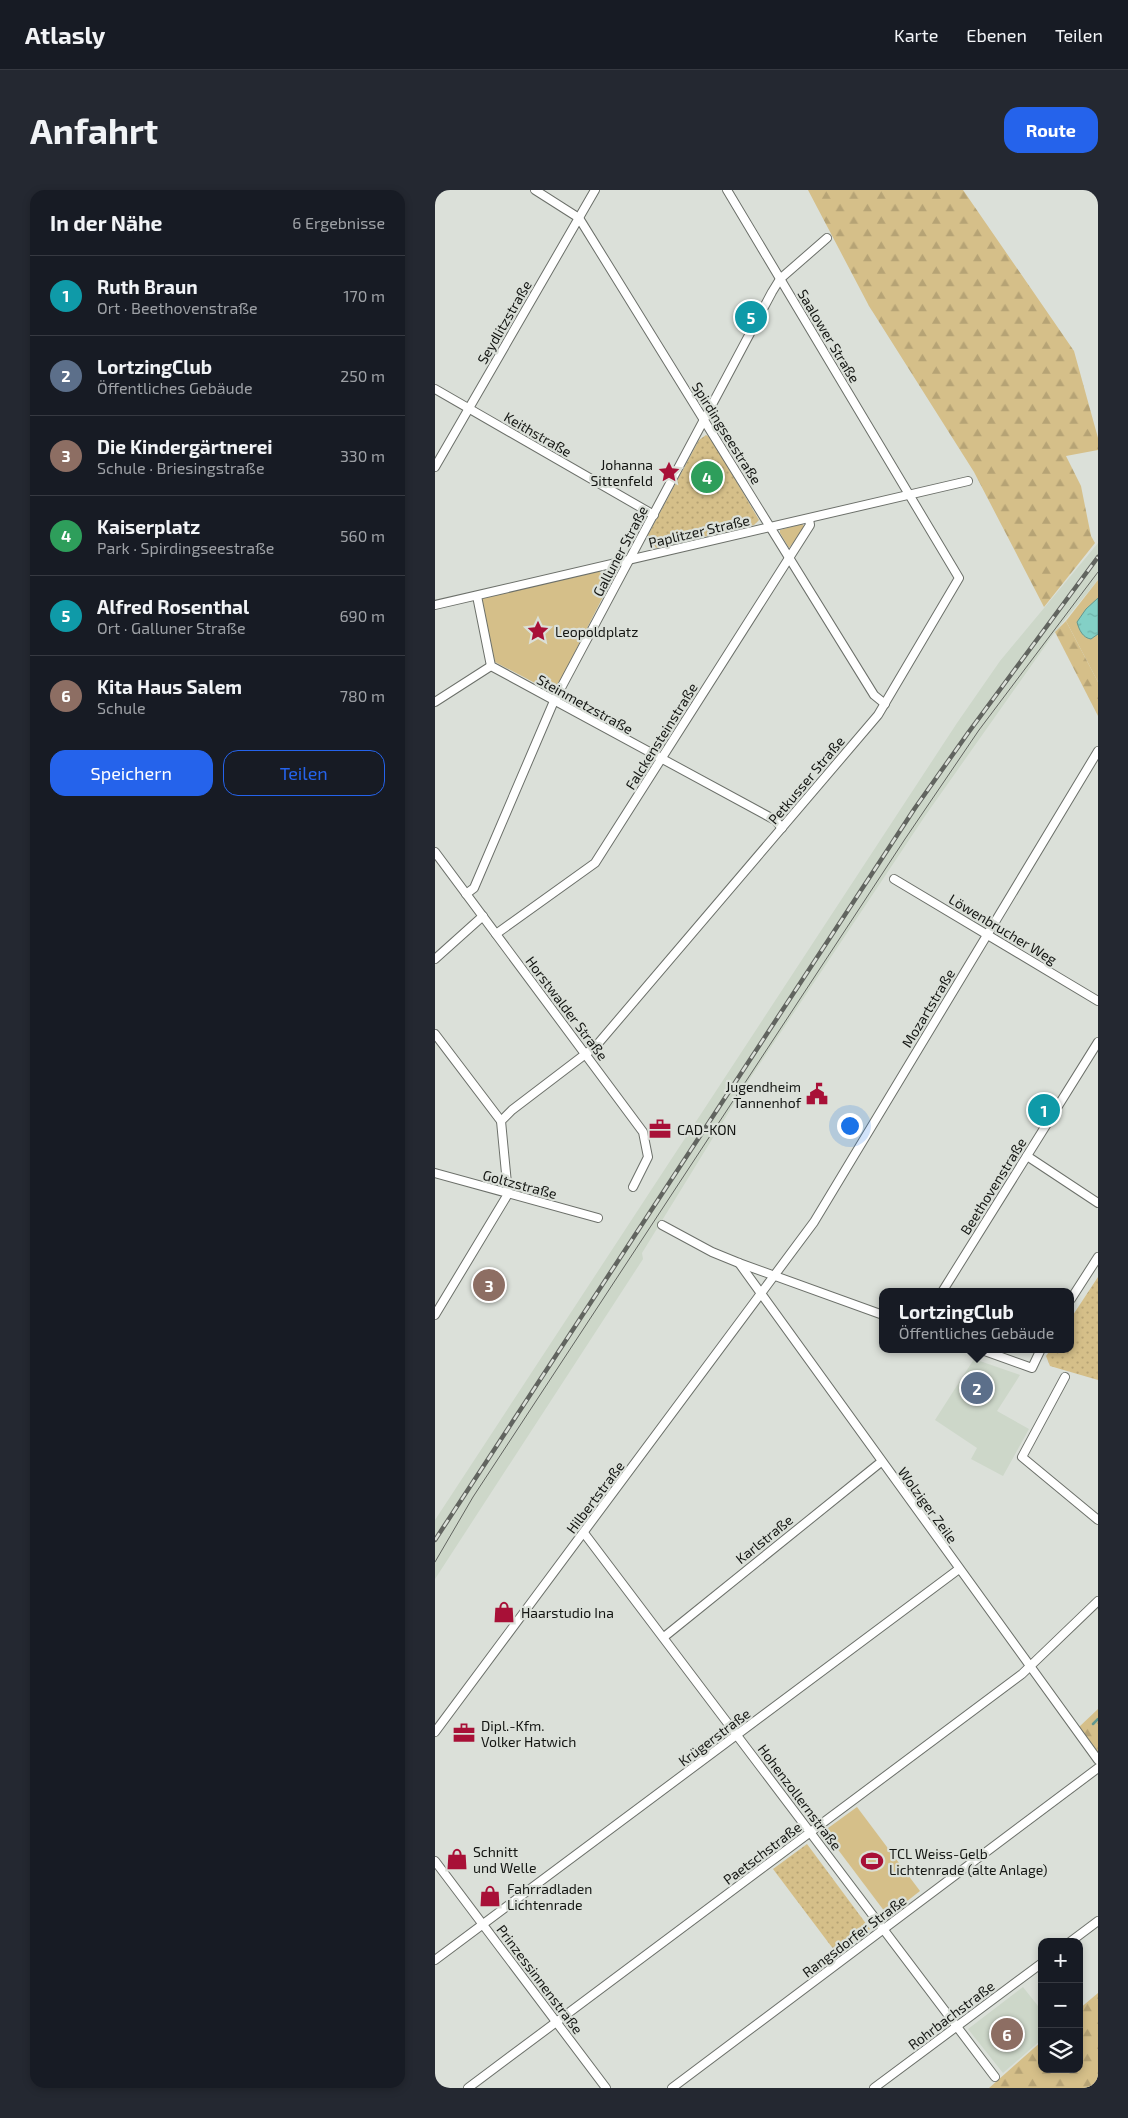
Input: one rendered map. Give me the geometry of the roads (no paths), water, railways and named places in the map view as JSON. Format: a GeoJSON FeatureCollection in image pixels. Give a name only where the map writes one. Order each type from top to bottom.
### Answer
{"type":"FeatureCollection","features":[{"type":"Feature","properties":{"kind":"street","name":"Spirdingseestraße"},"geometry":{"type":"LineString","coordinates":[[535,190],[579,218],[874,695],[885,704]]}},
{"type":"Feature","properties":{"kind":"street","name":"Seydlitzstraße"},"geometry":{"type":"LineString","coordinates":[[435,467],[595,190]]}},
{"type":"Feature","properties":{"kind":"street","name":"Saalower Straße"},"geometry":{"type":"LineString","coordinates":[[727,190],[909,495]]}},
{"type":"Feature","properties":{"kind":"street","name":"Galluner Straße"},"geometry":{"type":"LineString","coordinates":[[466,894],[474,888],[554,701],[780,279],[827,238]]}},
{"type":"Feature","properties":{"kind":"street","name":"Keithstraße"},"geometry":{"type":"LineString","coordinates":[[435,389],[654,515]]}},
{"type":"Feature","properties":{"kind":"street","name":"Paplitzer Straße"},"geometry":{"type":"LineString","coordinates":[[435,605],[968,482]]}},
{"type":"Feature","properties":{"kind":"street","name":"Petkusser Straße"},"geometry":{"type":"LineString","coordinates":[[501,1121],[512,1110],[586,1055],[878,715],[959,578],[909,495]]}},
{"type":"Feature","properties":{"kind":"street","name":"Falckensteinstraße"},"geometry":{"type":"LineString","coordinates":[[496,934],[595,863],[790,558],[810,525],[809,519]]}},
{"type":"Feature","properties":{"kind":"street"},"geometry":{"type":"LineString","coordinates":[[435,702],[491,666],[477,596]]}},
{"type":"Feature","properties":{"kind":"street","name":"Steinmetzstraße"},"geometry":{"type":"LineString","coordinates":[[491,666],[775,820],[782,828]]}},
{"type":"Feature","properties":{"kind":"street","name":"Mozartstraße"},"geometry":{"type":"LineString","coordinates":[[775,1276],[814,1222],[1098,751]]}},
{"type":"Feature","properties":{"kind":"street","name":"Horstwalder Straße"},"geometry":{"type":"LineString","coordinates":[[435,852],[646,1137],[648,1157],[633,1188]]}},
{"type":"Feature","properties":{"kind":"street","name":"Löwenbrucher Weg"},"geometry":{"type":"LineString","coordinates":[[894,879],[1098,1001]]}},
{"type":"Feature","properties":{"kind":"street"},"geometry":{"type":"LineString","coordinates":[[435,959],[483,916]]}},
{"type":"Feature","properties":{"kind":"street"},"geometry":{"type":"LineString","coordinates":[[435,1034],[501,1121],[508,1194],[435,1315]]}},
{"type":"Feature","properties":{"kind":"street","name":"Beethovenstraße"},"geometry":{"type":"LineString","coordinates":[[944,1288],[1098,1042]]}},
{"type":"Feature","properties":{"kind":"street"},"geometry":{"type":"LineString","coordinates":[[1027,1156],[1098,1203]]}},
{"type":"Feature","properties":{"kind":"street","name":"Goltzstraße"},"geometry":{"type":"LineString","coordinates":[[435,1173],[598,1218]]}},
{"type":"Feature","properties":{"kind":"street"},"geometry":{"type":"LineString","coordinates":[[662,1225],[712,1252],[879,1314]]}},
{"type":"Feature","properties":{"kind":"street"},"geometry":{"type":"LineString","coordinates":[[1074,1294],[1098,1257]]}},
{"type":"Feature","properties":{"kind":"street","name":"Wolziger Zeile"},"geometry":{"type":"LineString","coordinates":[[739,1263],[1098,1760]]}},
{"type":"Feature","properties":{"kind":"street","name":"Hilbertstraße"},"geometry":{"type":"LineString","coordinates":[[435,1732],[775,1276]]}},
{"type":"Feature","properties":{"kind":"street"},"geometry":{"type":"LineString","coordinates":[[990,1353],[1032,1368],[1039,1353]]}},
{"type":"Feature","properties":{"kind":"street"},"geometry":{"type":"LineString","coordinates":[[1065,1377],[1022,1457],[1098,1520]]}},
{"type":"Feature","properties":{"kind":"street","name":"Karlstraße"},"geometry":{"type":"LineString","coordinates":[[664,1637],[881,1462]]}},
{"type":"Feature","properties":{"kind":"street","name":"Hohenzollernstraße"},"geometry":{"type":"LineString","coordinates":[[584,1533],[995,2077]]}},
{"type":"Feature","properties":{"kind":"street","name":"Krügerstraße"},"geometry":{"type":"LineString","coordinates":[[435,1960],[959,1569]]}},
{"type":"Feature","properties":{"kind":"street","name":"Paetschstraße"},"geometry":{"type":"LineString","coordinates":[[468,2088],[1030,1666],[1098,1601]]}},
{"type":"Feature","properties":{"kind":"street","name":"Rangsdorfer Straße"},"geometry":{"type":"LineString","coordinates":[[672,2088],[1098,1768]]}},
{"type":"Feature","properties":{"kind":"street","name":"Prinzessinnenstraße"},"geometry":{"type":"LineString","coordinates":[[435,1861],[606,2088]]}},
{"type":"Feature","properties":{"kind":"street"},"geometry":{"type":"LineString","coordinates":[[1076,1938],[1098,1921]]}},
{"type":"Feature","properties":{"kind":"street","name":"Rohrbachstraße"},"geometry":{"type":"LineString","coordinates":[[875,2088],[1038,1966]]}},
{"type":"Feature","properties":{"kind":"water"},"geometry":{"type":"Polygon","coordinates":[[[1098,598],[1098,634],[1091,639],[1082,633],[1077,622],[1086,609],[1098,598]]]}},
{"type":"Feature","properties":{"kind":"waterway"},"geometry":{"type":"LineString","coordinates":[[1093,1724],[1098,1719]]}},
{"type":"Feature","properties":{"kind":"tram line"},"geometry":{"type":"LineString","coordinates":[[435,1562],[473,1497],[905,839],[979,730],[1098,572]]}},
{"type":"Feature","properties":{"kind":"railway"},"geometry":{"type":"LineString","coordinates":[[435,1540],[915,808],[1098,557]]}},
{"type":"Feature","properties":{"kind":"place","name":"Alfred Rosenthal"},"geometry":{"type":"Point","coordinates":[751,317]}},
{"type":"Feature","properties":{"kind":"place","name":"Johanna Sittenfeld"},"geometry":{"type":"Point","coordinates":[669,472]}},
{"type":"Feature","properties":{"kind":"place","name":"Kaiserplatz"},"geometry":{"type":"Point","coordinates":[707,477]}},
{"type":"Feature","properties":{"kind":"place","name":"Leopoldplatz"},"geometry":{"type":"Point","coordinates":[538,631]}},
{"type":"Feature","properties":{"kind":"place","name":"Jugendheim Tannenhof"},"geometry":{"type":"Point","coordinates":[817,1094]}},
{"type":"Feature","properties":{"kind":"place","name":"Ruth Braun"},"geometry":{"type":"Point","coordinates":[1044,1110]}},
{"type":"Feature","properties":{"kind":"place","name":"CAD-KON"},"geometry":{"type":"Point","coordinates":[660,1129]}},
{"type":"Feature","properties":{"kind":"place","name":"Die Kindergärtnerei"},"geometry":{"type":"Point","coordinates":[489,1285]}},
{"type":"Feature","properties":{"kind":"place","name":"LortzingClub"},"geometry":{"type":"Point","coordinates":[977,1388]}},
{"type":"Feature","properties":{"kind":"place","name":"Haarstudio Ina"},"geometry":{"type":"Point","coordinates":[504,1612]}},
{"type":"Feature","properties":{"kind":"place","name":"Dipl.-Kfm. Volker Hatwich"},"geometry":{"type":"Point","coordinates":[464,1733]}},
{"type":"Feature","properties":{"kind":"place","name":"Schnitt und Welle"},"geometry":{"type":"Point","coordinates":[457,1859]}},
{"type":"Feature","properties":{"kind":"place","name":"TCL Weiss-Gelb Lichtenrade (alte Anlage)"},"geometry":{"type":"Point","coordinates":[872,1861]}},
{"type":"Feature","properties":{"kind":"place","name":"Fahrradladen Lichtenrade"},"geometry":{"type":"Point","coordinates":[490,1896]}},
{"type":"Feature","properties":{"kind":"place","name":"Kita Haus Salem"},"geometry":{"type":"Point","coordinates":[1007,2034]}}]}
